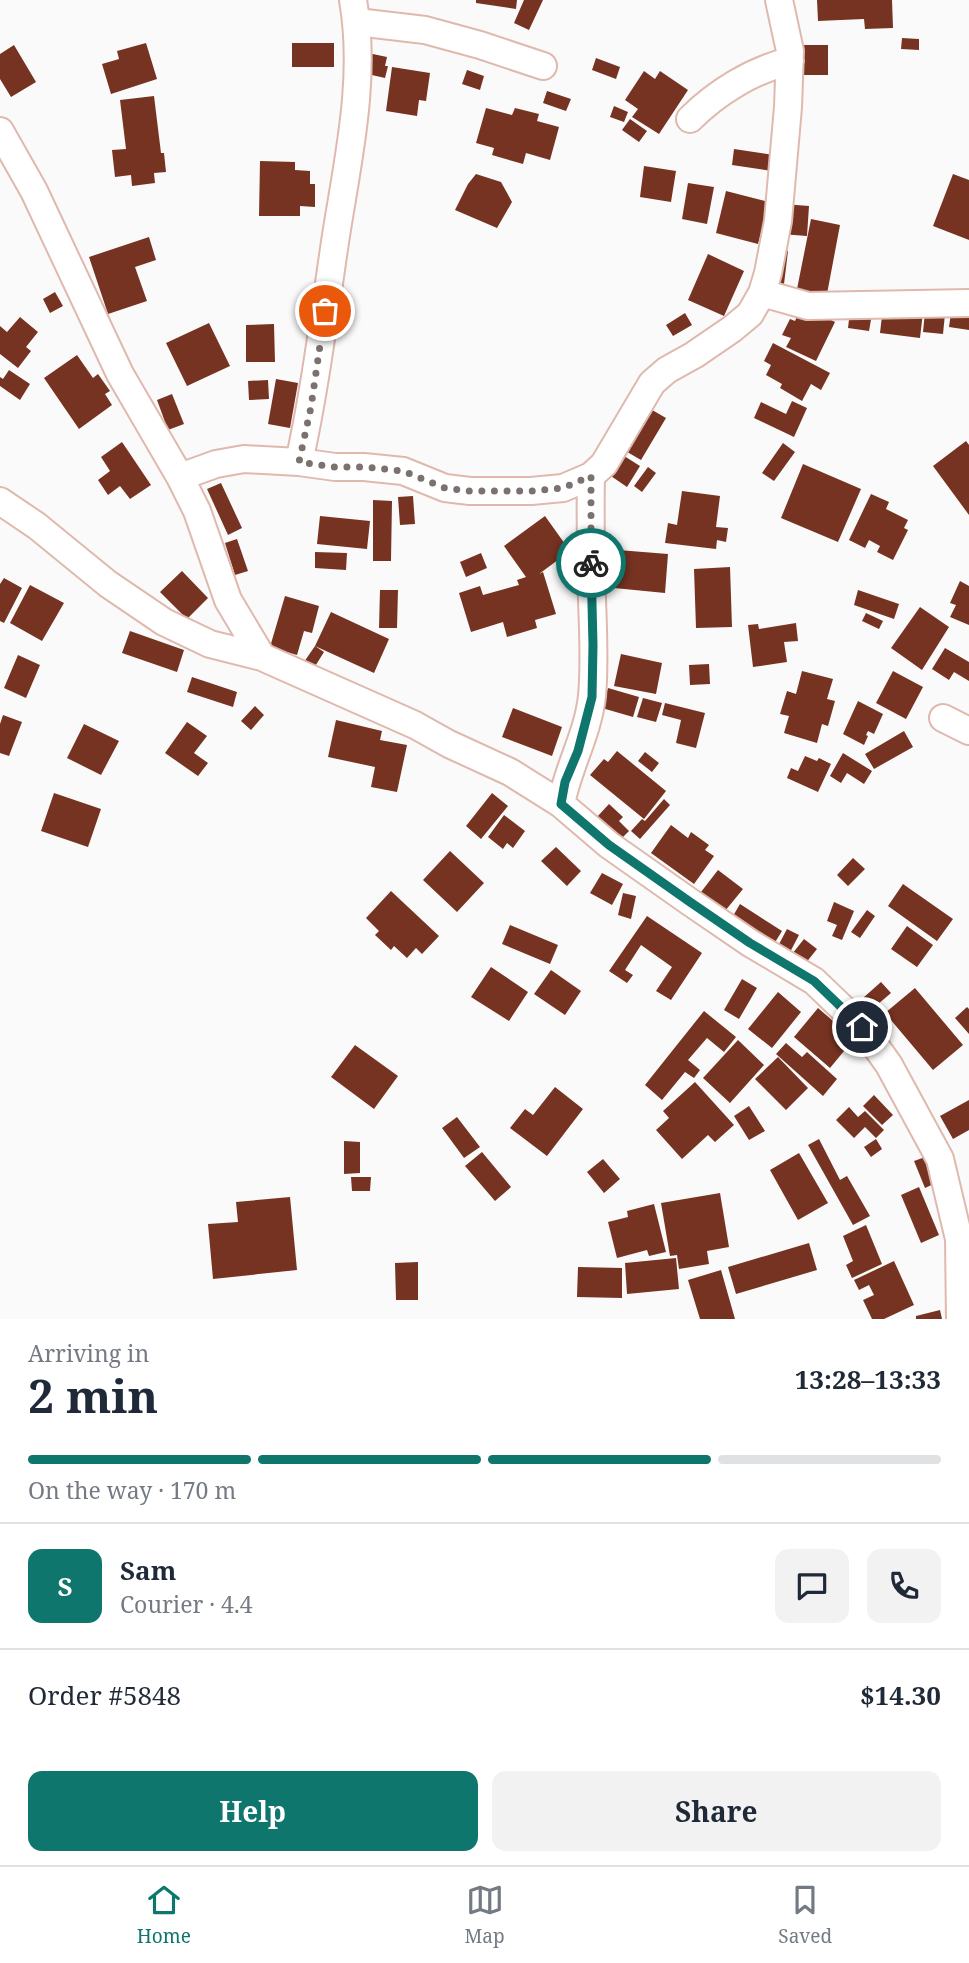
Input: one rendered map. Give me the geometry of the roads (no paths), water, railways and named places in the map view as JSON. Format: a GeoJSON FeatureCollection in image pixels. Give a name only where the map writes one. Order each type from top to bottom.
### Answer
{"type":"FeatureCollection","features":[{"type":"Feature","properties":{"kind":"street"},"geometry":{"type":"LineString","coordinates":[[779,0],[790,56]]}},
{"type":"Feature","properties":{"kind":"street"},"geometry":{"type":"LineString","coordinates":[[180,477],[233,460],[299,462],[403,471],[445,488],[470,491],[563,488],[591,476],[604,464],[652,383],[667,370],[732,329],[750,314],[762,293],[778,221],[790,56],[796,14],[802,0]]}},
{"type":"Feature","properties":{"kind":"street"},"geometry":{"type":"LineString","coordinates":[[299,462],[311,407],[356,108],[355,11],[480,45],[543,66]]}},
{"type":"Feature","properties":{"kind":"street"},"geometry":{"type":"LineString","coordinates":[[690,119],[719,94],[790,56]]}},
{"type":"Feature","properties":{"kind":"street"},"geometry":{"type":"LineString","coordinates":[[0,131],[34,191],[120,374],[197,511],[228,600],[262,657]]}},
{"type":"Feature","properties":{"kind":"street"},"geometry":{"type":"LineString","coordinates":[[762,293],[807,306],[969,303]]}},
{"type":"Feature","properties":{"kind":"street"},"geometry":{"type":"LineString","coordinates":[[561,804],[565,782],[578,751],[592,697],[591,476]]}},
{"type":"Feature","properties":{"kind":"street"},"geometry":{"type":"LineString","coordinates":[[0,501],[37,526],[108,584],[164,622],[210,644],[262,657],[415,725],[510,772],[561,804],[609,845],[690,902],[750,943],[814,981],[862,1027],[889,1065],[940,1159],[959,1239],[960,1319]]}},
{"type":"Feature","properties":{"kind":"street"},"geometry":{"type":"LineString","coordinates":[[943,718],[969,731]]}}]}
